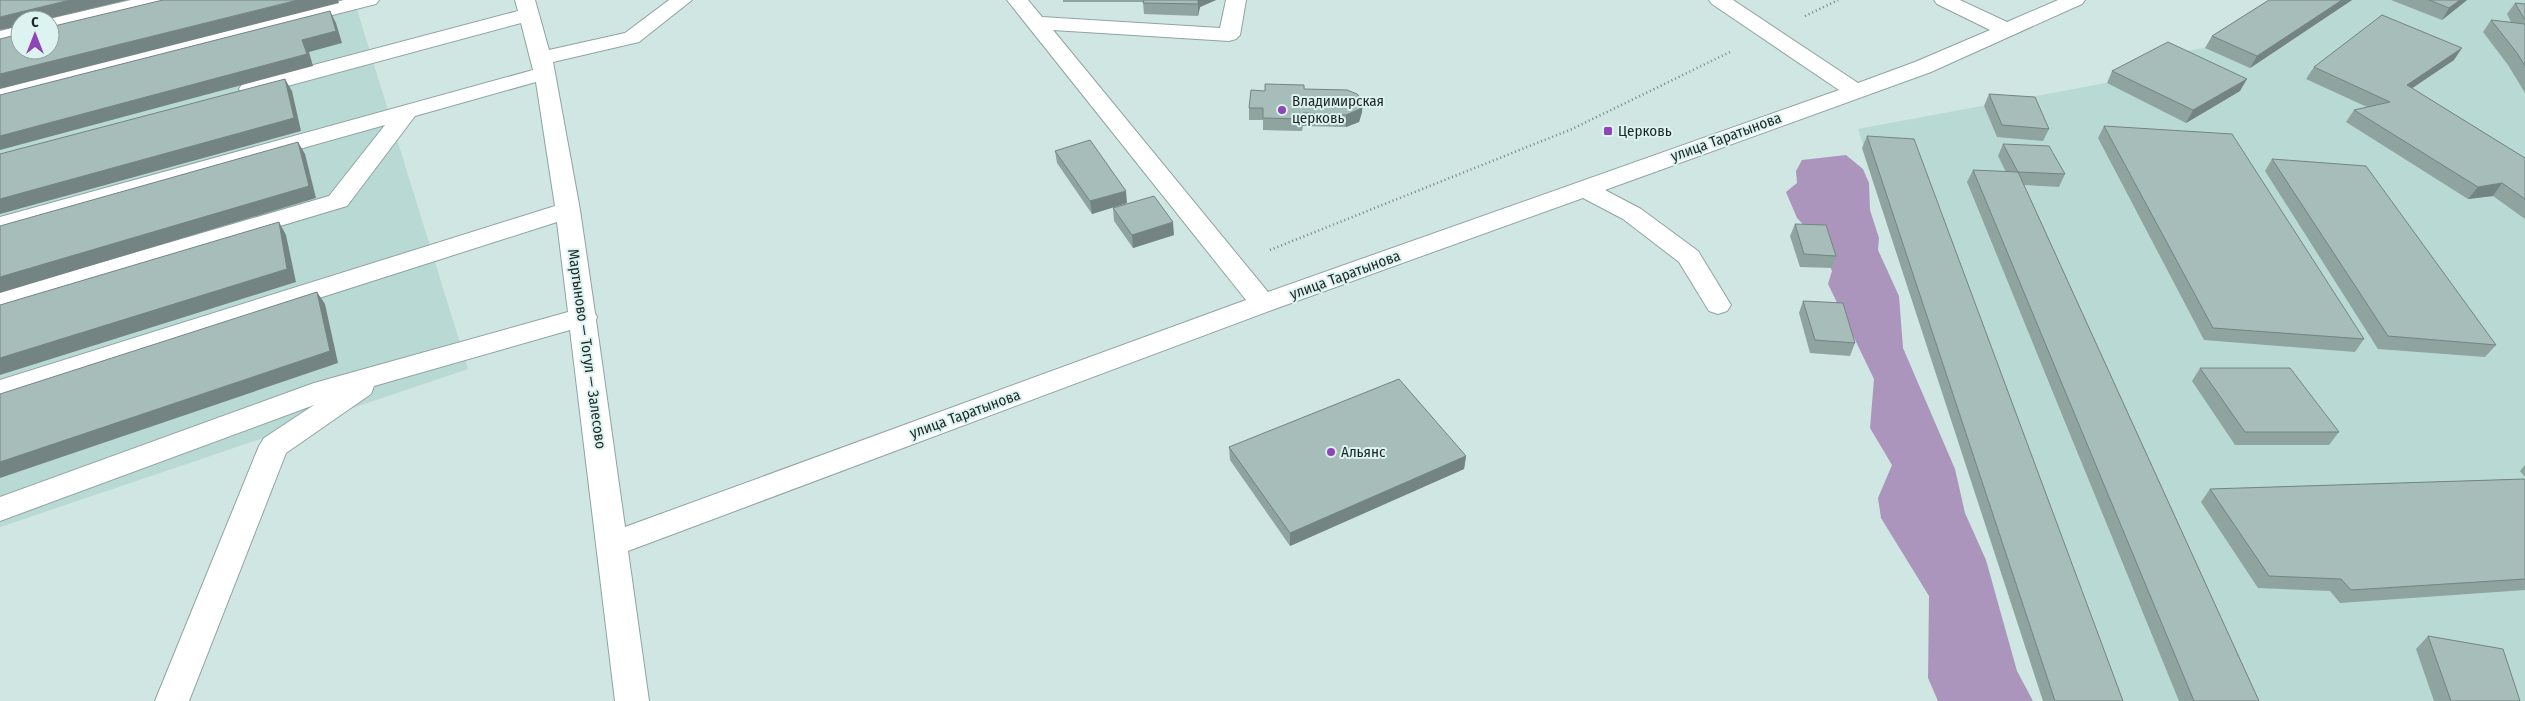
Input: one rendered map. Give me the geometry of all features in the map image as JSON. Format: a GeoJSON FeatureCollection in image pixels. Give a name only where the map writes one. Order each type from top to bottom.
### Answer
{"type":"FeatureCollection","features":[{"type":"Feature","properties":{"kind":"street"},"geometry":{"type":"LineString","coordinates":[[60,23],[158,0]]}},
{"type":"Feature","properties":{"kind":"street"},"geometry":{"type":"LineString","coordinates":[[0,92],[369,0]]}},
{"type":"Feature","properties":{"kind":"street"},"geometry":{"type":"LineString","coordinates":[[655,20],[663,0]]}},
{"type":"Feature","properties":{"kind":"street"},"geometry":{"type":"LineString","coordinates":[[0,225],[408,110],[632,38],[682,0]]}},
{"type":"Feature","properties":{"kind":"street"},"geometry":{"type":"LineString","coordinates":[[1017,0],[1234,265],[1263,304]]}},
{"type":"Feature","properties":{"kind":"street"},"geometry":{"type":"LineString","coordinates":[[1035,23],[1229,35],[1236,0]]}},
{"type":"Feature","properties":{"kind":"street"},"geometry":{"type":"LineString","coordinates":[[1719,0],[1854,90]]}},
{"type":"Feature","properties":{"kind":"street"},"geometry":{"type":"LineString","coordinates":[[1944,0],[2007,30]]}},
{"type":"Feature","properties":{"kind":"street","name":"улица Таратынова"},"geometry":{"type":"LineString","coordinates":[[613,544],[1263,304],[1854,90],[1923,67],[2075,0]]}},
{"type":"Feature","properties":{"kind":"street"},"geometry":{"type":"LineString","coordinates":[[231,94],[527,8]]}},
{"type":"Feature","properties":{"kind":"street","name":"Мартыново — Тогул — Залесово"},"geometry":{"type":"LineString","coordinates":[[527,8],[544,66],[568,210],[584,317],[632,701]]}},
{"type":"Feature","properties":{"kind":"street"},"geometry":{"type":"LineString","coordinates":[[0,301],[338,201],[408,110]]}},
{"type":"Feature","properties":{"kind":"street"},"geometry":{"type":"LineString","coordinates":[[1584,188],[1632,214],[1688,257],[1718,305]]}},
{"type":"Feature","properties":{"kind":"street"},"geometry":{"type":"LineString","coordinates":[[0,390],[568,210]]}},
{"type":"Feature","properties":{"kind":"street"},"geometry":{"type":"LineString","coordinates":[[0,509],[324,390],[584,317]]}},
{"type":"Feature","properties":{"kind":"street"},"geometry":{"type":"LineString","coordinates":[[172,701],[274,446],[381,374]]}},
{"type":"Feature","properties":{"kind":"path"},"geometry":{"type":"LineString","coordinates":[[1234,265],[1572,129],[1838,0]]}},
{"type":"Feature","properties":{"kind":"shaded area"},"geometry":{"type":"Polygon","coordinates":[[[0,0],[354,0],[468,369],[0,527],[0,0]]]}},
{"type":"Feature","properties":{"kind":"shaded area"},"geometry":{"type":"Polygon","coordinates":[[[2281,0],[2525,0],[2525,701],[2043,701],[1858,129],[2106,83],[2162,54],[2205,48],[2281,0]]]}},
{"type":"Feature","properties":{"kind":"shaded area"},"geometry":{"type":"Polygon","coordinates":[[[1846,155],[1863,169],[1869,183],[1870,210],[1879,238],[1878,250],[1899,296],[1903,348],[1955,469],[1965,513],[1986,560],[2017,671],[2033,701],[1938,701],[1928,678],[1929,596],[1881,518],[1878,498],[1892,465],[1870,428],[1874,379],[1828,284],[1832,271],[1822,244],[1797,218],[1786,192],[1797,183],[1796,171],[1802,160],[1846,155]]]}},
{"type":"Feature","properties":{"kind":"building"},"geometry":{"type":"Polygon","coordinates":[[[0,0],[70,0],[29,10],[10,10],[10,15],[0,17],[0,0]]]}},
{"type":"Feature","properties":{"kind":"building"},"geometry":{"type":"Polygon","coordinates":[[[163,0],[298,0],[60,59],[60,25],[163,0]]]}},
{"type":"Feature","properties":{"kind":"building"},"geometry":{"type":"Polygon","coordinates":[[[1144,0],[1198,0],[1198,4],[1143,3],[1144,0]]]}},
{"type":"Feature","properties":{"kind":"building"},"geometry":{"type":"Polygon","coordinates":[[[2269,0],[2342,0],[2257,56],[2212,36],[2269,0]]]}},
{"type":"Feature","properties":{"kind":"building"},"geometry":{"type":"Polygon","coordinates":[[[2429,0],[2460,0],[2449,8],[2429,0]]]}},
{"type":"Feature","properties":{"kind":"building"},"geometry":{"type":"Polygon","coordinates":[[[2515,3],[2525,4],[2525,20],[2515,3]]]}},
{"type":"Feature","properties":{"kind":"building"},"geometry":{"type":"Polygon","coordinates":[[[330,11],[336,31],[302,40],[307,54],[0,136],[0,95],[330,11]]]}},
{"type":"Feature","properties":{"kind":"building"},"geometry":{"type":"Polygon","coordinates":[[[2382,15],[2462,48],[2407,85],[2525,158],[2525,199],[2502,183],[2478,187],[2354,110],[2390,102],[2314,67],[2382,15]]]}},
{"type":"Feature","properties":{"kind":"building"},"geometry":{"type":"Polygon","coordinates":[[[2491,20],[2525,24],[2525,66],[2517,53],[2491,20]]]}},
{"type":"Feature","properties":{"kind":"building"},"geometry":{"type":"Polygon","coordinates":[[[10,36],[10,60],[56,60],[0,74],[0,39],[10,36]]]}},
{"type":"Feature","properties":{"kind":"building"},"geometry":{"type":"Polygon","coordinates":[[[2168,42],[2247,79],[2193,110],[2112,71],[2168,42]]]}},
{"type":"Feature","properties":{"kind":"building"},"geometry":{"type":"Polygon","coordinates":[[[285,79],[294,118],[0,199],[0,154],[285,79]]]}},
{"type":"Feature","properties":{"kind":"building"},"geometry":{"type":"Polygon","coordinates":[[[1265,84],[1304,85],[1304,89],[1347,90],[1357,94],[1363,100],[1360,109],[1346,115],[1303,113],[1302,119],[1263,118],[1263,108],[1249,108],[1251,90],[1265,91],[1265,84]]]}},
{"type":"Feature","properties":{"kind":"building"},"geometry":{"type":"Polygon","coordinates":[[[1989,94],[2035,97],[2049,129],[2002,125],[1989,94]]]}},
{"type":"Feature","properties":{"kind":"building"},"geometry":{"type":"Polygon","coordinates":[[[2104,126],[2232,134],[2364,339],[2213,328],[2104,126]]]}},
{"type":"Feature","properties":{"kind":"building"},"geometry":{"type":"Polygon","coordinates":[[[1867,136],[1914,139],[2123,701],[2055,701],[1867,136]]]}},
{"type":"Feature","properties":{"kind":"building"},"geometry":{"type":"Polygon","coordinates":[[[1090,140],[1126,191],[1090,201],[1055,151],[1090,140]]]}},
{"type":"Feature","properties":{"kind":"building"},"geometry":{"type":"Polygon","coordinates":[[[298,142],[309,186],[0,277],[0,226],[298,142]]]}},
{"type":"Feature","properties":{"kind":"building"},"geometry":{"type":"Polygon","coordinates":[[[2003,144],[2049,146],[2065,174],[2018,172],[2003,144]]]}},
{"type":"Feature","properties":{"kind":"building"},"geometry":{"type":"Polygon","coordinates":[[[2272,159],[2366,166],[2496,345],[2388,336],[2272,159]]]}},
{"type":"Feature","properties":{"kind":"building"},"geometry":{"type":"Polygon","coordinates":[[[1973,170],[2018,172],[2259,701],[2194,701],[1973,170]]]}},
{"type":"Feature","properties":{"kind":"building"},"geometry":{"type":"Polygon","coordinates":[[[1154,196],[1173,222],[1132,235],[1113,208],[1154,196]]]}},
{"type":"Feature","properties":{"kind":"building"},"geometry":{"type":"Polygon","coordinates":[[[279,222],[287,269],[0,358],[0,305],[279,222]]]}},
{"type":"Feature","properties":{"kind":"building"},"geometry":{"type":"Polygon","coordinates":[[[1795,224],[1826,225],[1836,256],[1804,254],[1795,224]]]}},
{"type":"Feature","properties":{"kind":"building"},"geometry":{"type":"Polygon","coordinates":[[[317,292],[330,351],[0,462],[0,394],[317,292]]]}},
{"type":"Feature","properties":{"kind":"building"},"geometry":{"type":"Polygon","coordinates":[[[1803,301],[1843,303],[1855,343],[1815,340],[1803,301]]]}},
{"type":"Feature","properties":{"kind":"building"},"geometry":{"type":"Polygon","coordinates":[[[2200,368],[2290,368],[2339,432],[2245,432],[2200,368]]]}},
{"type":"Feature","properties":{"kind":"building"},"geometry":{"type":"Polygon","coordinates":[[[1399,379],[1466,456],[1290,533],[1229,447],[1399,379]]]}},
{"type":"Feature","properties":{"kind":"building"},"geometry":{"type":"Polygon","coordinates":[[[2525,479],[2525,579],[2351,590],[2341,579],[2269,576],[2210,489],[2525,479]]]}},
{"type":"Feature","properties":{"kind":"building"},"geometry":{"type":"Polygon","coordinates":[[[2428,636],[2503,649],[2520,701],[2451,701],[2428,636]]]}},
{"type":"Feature","properties":{"kind":"place","name":"Владимирская церковь"},"geometry":{"type":"Point","coordinates":[1282,110]}},
{"type":"Feature","properties":{"kind":"place","name":"Церковь"},"geometry":{"type":"Point","coordinates":[1608,131]}},
{"type":"Feature","properties":{"kind":"place","name":"Альянс"},"geometry":{"type":"Point","coordinates":[1331,452]}}]}
